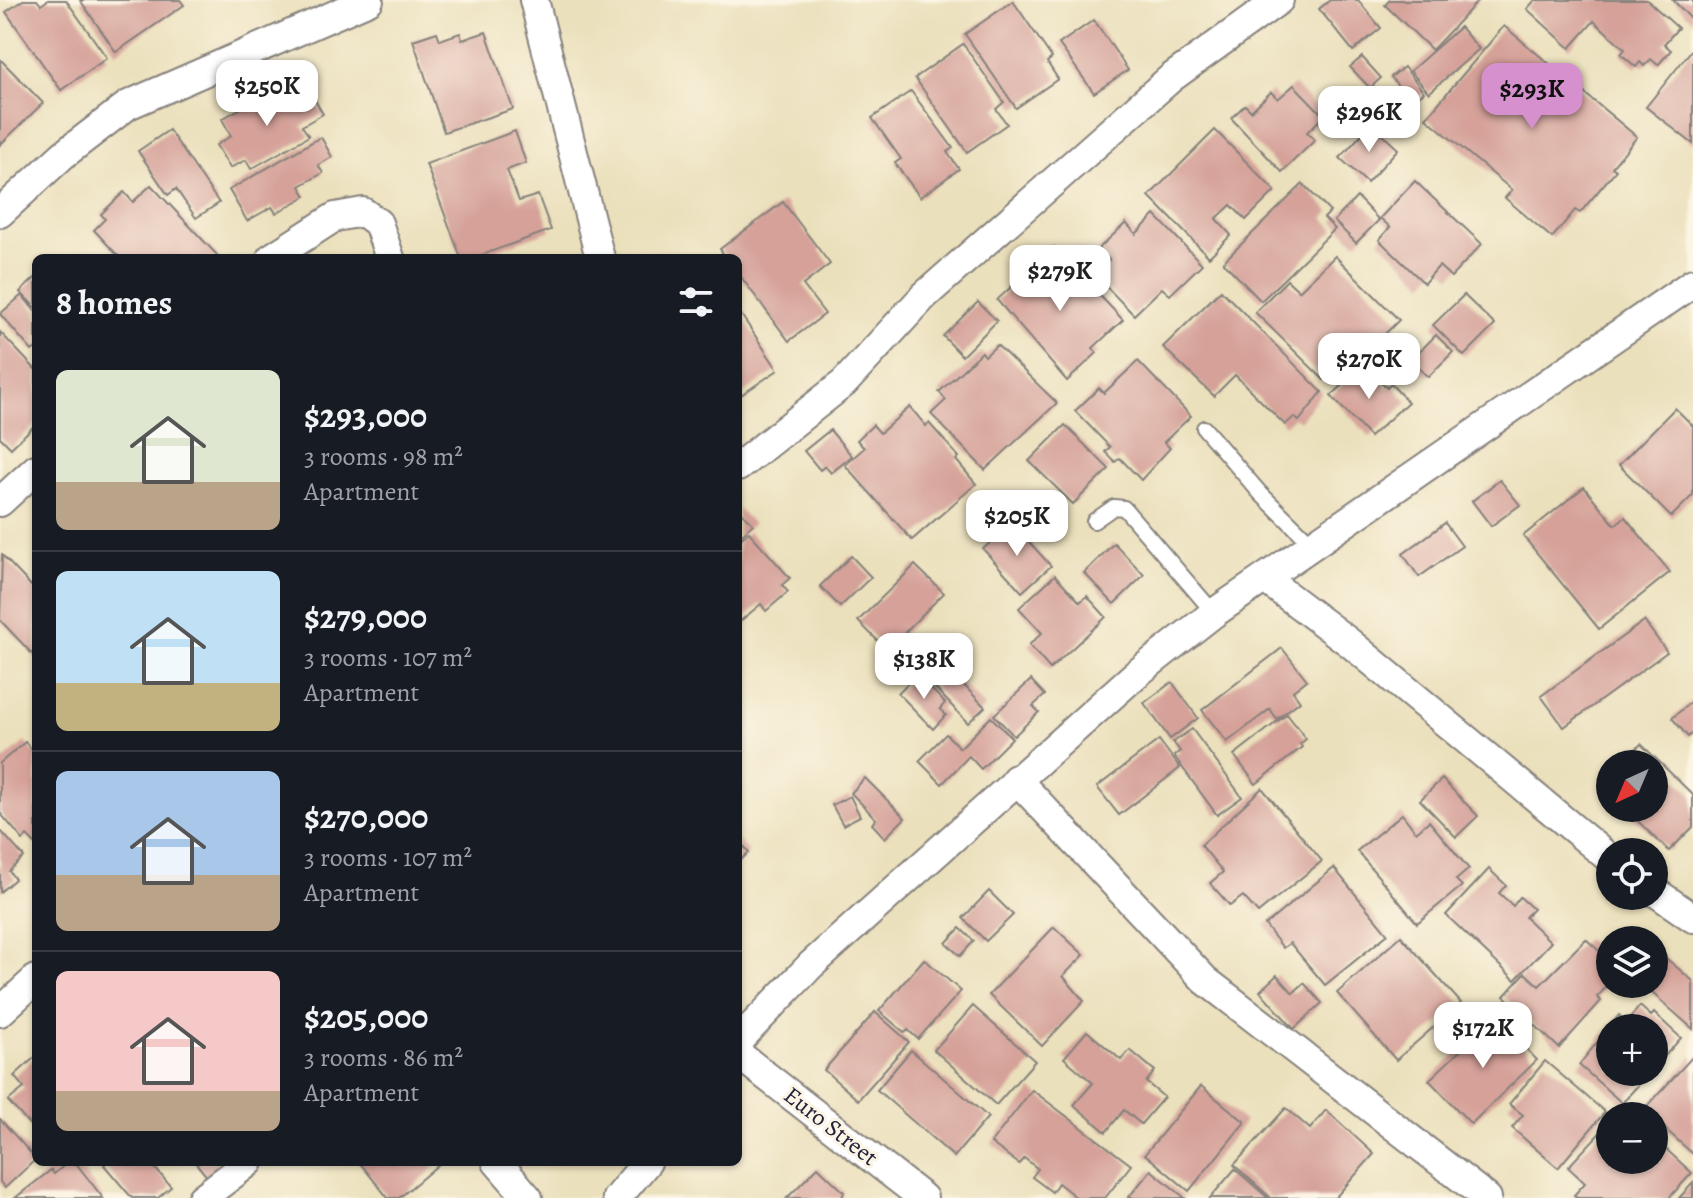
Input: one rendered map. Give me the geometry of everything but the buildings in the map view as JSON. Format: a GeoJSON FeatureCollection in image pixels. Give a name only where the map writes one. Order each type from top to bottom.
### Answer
{"type":"FeatureCollection","features":[{"type":"Feature","properties":{"kind":"street"},"geometry":{"type":"LineString","coordinates":[[0,213],[63,155],[128,105],[369,0]]}},
{"type":"Feature","properties":{"kind":"street"},"geometry":{"type":"LineString","coordinates":[[534,0],[599,254]]}},
{"type":"Feature","properties":{"kind":"street"},"geometry":{"type":"LineString","coordinates":[[742,464],[844,383],[924,296],[1171,78],[1279,0]]}},
{"type":"Feature","properties":{"kind":"street"},"geometry":{"type":"LineString","coordinates":[[277,254],[335,217],[363,212],[378,223],[389,254]]}},
{"type":"Feature","properties":{"kind":"street"},"geometry":{"type":"LineString","coordinates":[[742,1037],[811,965],[1135,675],[1214,613],[1693,283]]}},
{"type":"Feature","properties":{"kind":"street"},"geometry":{"type":"LineString","coordinates":[[0,502],[32,473]]}},
{"type":"Feature","properties":{"kind":"street"},"geometry":{"type":"LineString","coordinates":[[1265,579],[1350,643],[1596,847]]}},
{"type":"Feature","properties":{"kind":"street"},"geometry":{"type":"LineString","coordinates":[[1016,779],[1205,980],[1487,1198]]}},
{"type":"Feature","properties":{"kind":"street"},"geometry":{"type":"LineString","coordinates":[[1668,901],[1693,918]]}},
{"type":"Feature","properties":{"kind":"street"},"geometry":{"type":"LineString","coordinates":[[0,1012],[32,983]]}},
{"type":"Feature","properties":{"kind":"street","name":"Euro Street"},"geometry":{"type":"LineString","coordinates":[[742,1057],[923,1198]]}},
{"type":"Feature","properties":{"kind":"street"},"geometry":{"type":"LineString","coordinates":[[202,1198],[244,1166]]}},
{"type":"Feature","properties":{"kind":"street"},"geometry":{"type":"LineString","coordinates":[[500,1166],[528,1198]]}},
{"type":"Feature","properties":{"kind":"street"},"geometry":{"type":"LineString","coordinates":[[617,1198],[644,1166]]}},
{"type":"Feature","properties":{"kind":"lane"},"geometry":{"type":"LineString","coordinates":[[1204,428],[1260,493],[1313,545]]}},
{"type":"Feature","properties":{"kind":"lane"},"geometry":{"type":"LineString","coordinates":[[1094,521],[1114,507],[1124,508],[1214,613]]}}]}
